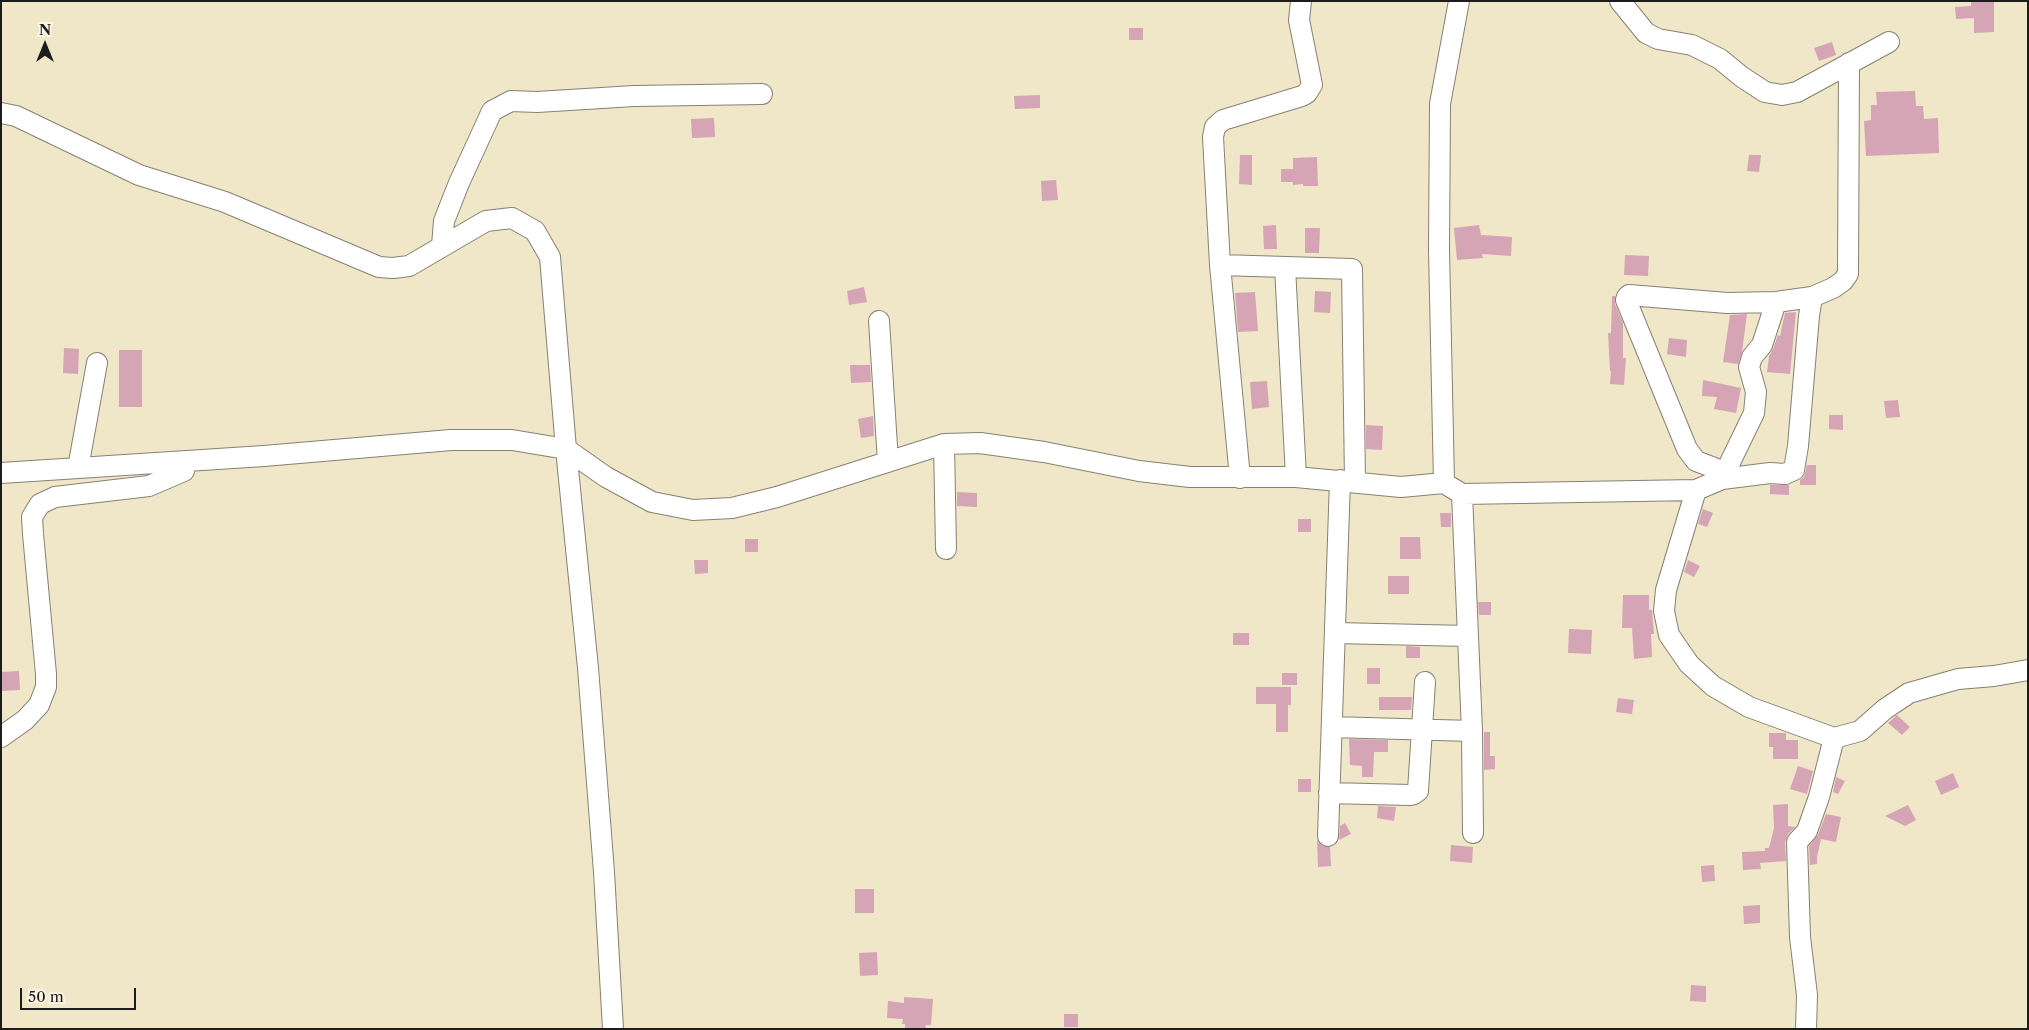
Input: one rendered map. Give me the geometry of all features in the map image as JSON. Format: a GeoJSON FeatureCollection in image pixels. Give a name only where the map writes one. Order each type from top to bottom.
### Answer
{"type":"FeatureCollection","features":[{"type":"Feature","properties":{"kind":"street"},"geometry":{"type":"LineString","coordinates":[[1240,478],[1220,265],[1213,137],[1215,126],[1223,120],[1307,93],[1312,85],[1299,20],[1301,1]]}},
{"type":"Feature","properties":{"kind":"street"},"geometry":{"type":"LineString","coordinates":[[1444,483],[1439,249],[1440,104],[1459,1]]}},
{"type":"Feature","properties":{"kind":"street"},"geometry":{"type":"LineString","coordinates":[[1620,1],[1646,33],[1658,39],[1692,45],[1720,59],[1742,77],[1765,92],[1782,95],[1797,92],[1890,42]]}},
{"type":"Feature","properties":{"kind":"street"},"geometry":{"type":"LineString","coordinates":[[1724,476],[1696,460],[1687,450],[1626,300],[1629,295],[1703,302],[1776,302],[1812,297],[1833,288],[1843,281],[1848,274],[1849,63]]}},
{"type":"Feature","properties":{"kind":"street"},"geometry":{"type":"LineString","coordinates":[[442,246],[444,221],[492,111],[511,101],[537,102],[634,96],[762,94]]}},
{"type":"Feature","properties":{"kind":"street"},"geometry":{"type":"LineString","coordinates":[[1,114],[16,116],[139,175],[224,202],[379,267],[409,266],[486,221],[512,218],[534,232],[550,257],[594,746],[604,872],[613,1029]]}},
{"type":"Feature","properties":{"kind":"street"},"geometry":{"type":"LineString","coordinates":[[1220,265],[1352,269],[1348,481],[1335,632],[1328,836]]}},
{"type":"Feature","properties":{"kind":"street"},"geometry":{"type":"LineString","coordinates":[[1285,267],[1296,477]]}},
{"type":"Feature","properties":{"kind":"street"},"geometry":{"type":"LineString","coordinates":[[1,473],[264,456],[451,440],[512,440],[566,450],[606,478],[652,502],[693,510],[732,508],[944,444],[980,443],[1190,477],[1296,477],[1401,487],[1444,483],[1462,494],[1696,490],[1724,476],[1785,474],[1794,470],[1812,297]]}},
{"type":"Feature","properties":{"kind":"street"},"geometry":{"type":"LineString","coordinates":[[1724,476],[1754,413],[1756,392],[1750,367],[1752,357],[1762,345],[1776,302]]}},
{"type":"Feature","properties":{"kind":"street"},"geometry":{"type":"LineString","coordinates":[[879,321],[888,462]]}},
{"type":"Feature","properties":{"kind":"street"},"geometry":{"type":"LineString","coordinates":[[78,468],[97,363]]}},
{"type":"Feature","properties":{"kind":"street"},"geometry":{"type":"LineString","coordinates":[[944,444],[946,549]]}},
{"type":"Feature","properties":{"kind":"street"},"geometry":{"type":"LineString","coordinates":[[1,737],[25,720],[39,705],[46,687],[32,517],[40,504],[54,497],[149,486],[184,471]]}},
{"type":"Feature","properties":{"kind":"street"},"geometry":{"type":"LineString","coordinates":[[1696,490],[1666,590],[1664,612],[1669,635],[1689,664],[1714,686],[1749,707],[1834,738],[1860,731],[1885,709],[1909,694],[1958,679],[1994,676],[2028,670]]}},
{"type":"Feature","properties":{"kind":"street"},"geometry":{"type":"LineString","coordinates":[[1462,494],[1472,731],[1473,833]]}},
{"type":"Feature","properties":{"kind":"street"},"geometry":{"type":"LineString","coordinates":[[1335,632],[1468,636]]}},
{"type":"Feature","properties":{"kind":"street"},"geometry":{"type":"LineString","coordinates":[[1329,793],[1414,794],[1418,791],[1425,682]]}},
{"type":"Feature","properties":{"kind":"street"},"geometry":{"type":"LineString","coordinates":[[1332,727],[1472,731]]}},
{"type":"Feature","properties":{"kind":"street"},"geometry":{"type":"LineString","coordinates":[[1806,1029],[1807,995],[1799,929],[1797,842],[1807,831],[1834,738]]}},
{"type":"Feature","properties":{"kind":"building"},"geometry":{"type":"Polygon","coordinates":[[[1971,1],[1994,1],[1994,32],[1974,33],[1974,18],[1956,19],[1955,7],[1971,6],[1971,1]]]}},
{"type":"Feature","properties":{"kind":"building"},"geometry":{"type":"Polygon","coordinates":[[[1129,28],[1143,28],[1143,40],[1129,40],[1129,28]]]}},
{"type":"Feature","properties":{"kind":"building"},"geometry":{"type":"Polygon","coordinates":[[[1832,42],[1836,55],[1819,61],[1814,48],[1832,42]]]}},
{"type":"Feature","properties":{"kind":"building"},"geometry":{"type":"Polygon","coordinates":[[[1915,91],[1916,106],[1923,106],[1924,119],[1938,118],[1939,153],[1866,156],[1864,121],[1871,120],[1871,105],[1877,105],[1876,92],[1915,91]]]}},
{"type":"Feature","properties":{"kind":"building"},"geometry":{"type":"Polygon","coordinates":[[[1040,95],[1040,108],[1015,109],[1014,96],[1040,95]]]}},
{"type":"Feature","properties":{"kind":"building"},"geometry":{"type":"Polygon","coordinates":[[[714,118],[715,137],[692,138],[691,119],[714,118]]]}},
{"type":"Feature","properties":{"kind":"building"},"geometry":{"type":"Polygon","coordinates":[[[1240,155],[1252,155],[1252,185],[1239,184],[1240,155]]]}},
{"type":"Feature","properties":{"kind":"building"},"geometry":{"type":"Polygon","coordinates":[[[1749,155],[1761,155],[1759,172],[1747,171],[1749,155]]]}},
{"type":"Feature","properties":{"kind":"building"},"geometry":{"type":"Polygon","coordinates":[[[1317,157],[1318,186],[1293,185],[1293,182],[1281,182],[1281,169],[1293,169],[1293,158],[1317,157]]]}},
{"type":"Feature","properties":{"kind":"building"},"geometry":{"type":"Polygon","coordinates":[[[1056,180],[1058,200],[1042,201],[1041,181],[1056,180]]]}},
{"type":"Feature","properties":{"kind":"building"},"geometry":{"type":"Polygon","coordinates":[[[1276,225],[1277,249],[1264,249],[1263,226],[1276,225]]]}},
{"type":"Feature","properties":{"kind":"building"},"geometry":{"type":"Polygon","coordinates":[[[1479,225],[1481,235],[1512,237],[1511,256],[1482,254],[1483,258],[1457,260],[1454,228],[1479,225]]]}},
{"type":"Feature","properties":{"kind":"building"},"geometry":{"type":"Polygon","coordinates":[[[1305,228],[1320,228],[1319,253],[1305,253],[1305,228]]]}},
{"type":"Feature","properties":{"kind":"building"},"geometry":{"type":"Polygon","coordinates":[[[1625,255],[1649,256],[1648,276],[1624,275],[1625,255]]]}},
{"type":"Feature","properties":{"kind":"building"},"geometry":{"type":"Polygon","coordinates":[[[864,287],[867,302],[849,305],[847,291],[864,287]]]}},
{"type":"Feature","properties":{"kind":"building"},"geometry":{"type":"Polygon","coordinates":[[[1315,291],[1331,292],[1330,313],[1314,312],[1315,291]]]}},
{"type":"Feature","properties":{"kind":"building"},"geometry":{"type":"Polygon","coordinates":[[[1255,292],[1258,331],[1238,332],[1235,293],[1255,292]]]}},
{"type":"Feature","properties":{"kind":"building"},"geometry":{"type":"Polygon","coordinates":[[[1612,296],[1615,296],[1615,304],[1623,323],[1623,358],[1626,358],[1624,385],[1610,384],[1611,371],[1608,333],[1611,333],[1612,296]]]}},
{"type":"Feature","properties":{"kind":"building"},"geometry":{"type":"Polygon","coordinates":[[[1796,312],[1790,374],[1767,372],[1769,356],[1778,335],[1780,336],[1785,313],[1796,312]]]}},
{"type":"Feature","properties":{"kind":"building"},"geometry":{"type":"Polygon","coordinates":[[[1747,314],[1742,352],[1738,364],[1723,362],[1730,315],[1747,314]]]}},
{"type":"Feature","properties":{"kind":"building"},"geometry":{"type":"Polygon","coordinates":[[[1669,338],[1687,340],[1686,357],[1667,354],[1669,338]]]}},
{"type":"Feature","properties":{"kind":"building"},"geometry":{"type":"Polygon","coordinates":[[[64,348],[79,349],[78,374],[63,373],[64,348]]]}},
{"type":"Feature","properties":{"kind":"building"},"geometry":{"type":"Polygon","coordinates":[[[119,350],[142,350],[142,407],[119,407],[119,350]]]}},
{"type":"Feature","properties":{"kind":"building"},"geometry":{"type":"Polygon","coordinates":[[[850,365],[870,365],[871,382],[851,383],[850,365]]]}},
{"type":"Feature","properties":{"kind":"building"},"geometry":{"type":"Polygon","coordinates":[[[1703,380],[1741,388],[1736,413],[1714,409],[1717,397],[1702,396],[1703,380]]]}},
{"type":"Feature","properties":{"kind":"building"},"geometry":{"type":"Polygon","coordinates":[[[1267,381],[1269,407],[1252,409],[1250,382],[1267,381]]]}},
{"type":"Feature","properties":{"kind":"building"},"geometry":{"type":"Polygon","coordinates":[[[1898,400],[1900,417],[1886,418],[1884,401],[1898,400]]]}},
{"type":"Feature","properties":{"kind":"building"},"geometry":{"type":"Polygon","coordinates":[[[1829,415],[1843,415],[1843,430],[1829,429],[1829,415]]]}},
{"type":"Feature","properties":{"kind":"building"},"geometry":{"type":"Polygon","coordinates":[[[873,416],[874,436],[861,438],[858,419],[873,416]]]}},
{"type":"Feature","properties":{"kind":"building"},"geometry":{"type":"Polygon","coordinates":[[[1366,425],[1383,426],[1382,450],[1366,449],[1366,425]]]}},
{"type":"Feature","properties":{"kind":"building"},"geometry":{"type":"Polygon","coordinates":[[[1807,465],[1816,465],[1816,485],[1800,485],[1800,480],[1804,477],[1807,465]]]}},
{"type":"Feature","properties":{"kind":"building"},"geometry":{"type":"Polygon","coordinates":[[[1770,485],[1789,485],[1789,495],[1770,494],[1770,485]]]}},
{"type":"Feature","properties":{"kind":"building"},"geometry":{"type":"Polygon","coordinates":[[[957,492],[977,493],[977,507],[957,506],[957,492]]]}},
{"type":"Feature","properties":{"kind":"building"},"geometry":{"type":"Polygon","coordinates":[[[1703,509],[1713,513],[1707,527],[1698,524],[1703,509]]]}},
{"type":"Feature","properties":{"kind":"building"},"geometry":{"type":"Polygon","coordinates":[[[1440,513],[1451,513],[1451,527],[1441,527],[1440,513]]]}},
{"type":"Feature","properties":{"kind":"building"},"geometry":{"type":"Polygon","coordinates":[[[1298,519],[1311,519],[1311,532],[1298,532],[1298,519]]]}},
{"type":"Feature","properties":{"kind":"building"},"geometry":{"type":"Polygon","coordinates":[[[1400,537],[1420,537],[1421,559],[1400,559],[1400,537]]]}},
{"type":"Feature","properties":{"kind":"building"},"geometry":{"type":"Polygon","coordinates":[[[745,539],[758,539],[758,552],[745,552],[745,539]]]}},
{"type":"Feature","properties":{"kind":"building"},"geometry":{"type":"Polygon","coordinates":[[[694,560],[708,560],[708,573],[695,574],[694,560]]]}},
{"type":"Feature","properties":{"kind":"building"},"geometry":{"type":"Polygon","coordinates":[[[1688,560],[1700,566],[1694,577],[1684,572],[1688,560]]]}},
{"type":"Feature","properties":{"kind":"building"},"geometry":{"type":"Polygon","coordinates":[[[1388,576],[1409,576],[1409,594],[1388,594],[1388,576]]]}},
{"type":"Feature","properties":{"kind":"building"},"geometry":{"type":"Polygon","coordinates":[[[1623,595],[1649,595],[1649,610],[1652,610],[1654,634],[1651,634],[1652,657],[1634,659],[1632,628],[1622,628],[1623,595]]]}},
{"type":"Feature","properties":{"kind":"building"},"geometry":{"type":"Polygon","coordinates":[[[1478,602],[1491,602],[1491,615],[1479,615],[1478,602]]]}},
{"type":"Feature","properties":{"kind":"building"},"geometry":{"type":"Polygon","coordinates":[[[1569,629],[1592,630],[1591,654],[1568,653],[1569,629]]]}},
{"type":"Feature","properties":{"kind":"building"},"geometry":{"type":"Polygon","coordinates":[[[1233,633],[1249,633],[1249,645],[1233,645],[1233,633]]]}},
{"type":"Feature","properties":{"kind":"building"},"geometry":{"type":"Polygon","coordinates":[[[1406,646],[1420,647],[1420,658],[1406,658],[1406,646]]]}},
{"type":"Feature","properties":{"kind":"building"},"geometry":{"type":"Polygon","coordinates":[[[1367,668],[1380,668],[1380,684],[1367,684],[1367,668]]]}},
{"type":"Feature","properties":{"kind":"building"},"geometry":{"type":"Polygon","coordinates":[[[19,671],[20,690],[1,691],[1,672],[19,671]]]}},
{"type":"Feature","properties":{"kind":"building"},"geometry":{"type":"Polygon","coordinates":[[[1282,673],[1297,673],[1297,685],[1282,685],[1282,673]]]}},
{"type":"Feature","properties":{"kind":"building"},"geometry":{"type":"Polygon","coordinates":[[[1256,687],[1291,687],[1291,705],[1288,705],[1288,732],[1276,732],[1276,704],[1256,704],[1256,687]]]}},
{"type":"Feature","properties":{"kind":"building"},"geometry":{"type":"Polygon","coordinates":[[[1379,697],[1412,697],[1411,710],[1379,710],[1379,697]]]}},
{"type":"Feature","properties":{"kind":"building"},"geometry":{"type":"Polygon","coordinates":[[[1618,698],[1634,700],[1632,714],[1616,712],[1618,698]]]}},
{"type":"Feature","properties":{"kind":"building"},"geometry":{"type":"Polygon","coordinates":[[[1897,715],[1910,727],[1902,735],[1888,723],[1897,715]]]}},
{"type":"Feature","properties":{"kind":"building"},"geometry":{"type":"Polygon","coordinates":[[[1484,732],[1490,732],[1490,756],[1495,756],[1495,769],[1484,770],[1484,732]]]}},
{"type":"Feature","properties":{"kind":"building"},"geometry":{"type":"Polygon","coordinates":[[[1769,733],[1786,733],[1786,740],[1798,740],[1798,759],[1773,759],[1773,747],[1769,747],[1769,733]]]}},
{"type":"Feature","properties":{"kind":"building"},"geometry":{"type":"Polygon","coordinates":[[[1349,739],[1388,740],[1388,752],[1374,752],[1373,777],[1362,777],[1362,766],[1350,765],[1349,739]]]}},
{"type":"Feature","properties":{"kind":"building"},"geometry":{"type":"Polygon","coordinates":[[[1798,766],[1813,771],[1807,794],[1790,789],[1798,766]]]}},
{"type":"Feature","properties":{"kind":"building"},"geometry":{"type":"Polygon","coordinates":[[[1953,773],[1959,787],[1941,795],[1935,781],[1953,773]]]}},
{"type":"Feature","properties":{"kind":"building"},"geometry":{"type":"Polygon","coordinates":[[[1836,777],[1845,781],[1838,794],[1833,792],[1836,777]]]}},
{"type":"Feature","properties":{"kind":"building"},"geometry":{"type":"Polygon","coordinates":[[[1298,779],[1311,779],[1311,792],[1298,792],[1298,779]]]}},
{"type":"Feature","properties":{"kind":"building"},"geometry":{"type":"Polygon","coordinates":[[[1788,804],[1788,826],[1795,827],[1788,834],[1785,842],[1786,861],[1760,863],[1761,869],[1743,870],[1742,852],[1765,851],[1765,848],[1769,848],[1774,828],[1773,805],[1788,804]]]}},
{"type":"Feature","properties":{"kind":"building"},"geometry":{"type":"Polygon","coordinates":[[[1908,805],[1916,820],[1905,826],[1885,816],[1908,805]]]}},
{"type":"Feature","properties":{"kind":"building"},"geometry":{"type":"Polygon","coordinates":[[[1378,806],[1396,807],[1394,821],[1377,818],[1378,806]]]}},
{"type":"Feature","properties":{"kind":"building"},"geometry":{"type":"Polygon","coordinates":[[[1826,814],[1841,817],[1836,842],[1821,839],[1817,864],[1810,865],[1809,846],[1818,835],[1826,814]]]}},
{"type":"Feature","properties":{"kind":"building"},"geometry":{"type":"Polygon","coordinates":[[[1345,823],[1351,834],[1339,840],[1340,826],[1345,823]]]}},
{"type":"Feature","properties":{"kind":"building"},"geometry":{"type":"Polygon","coordinates":[[[1317,840],[1322,846],[1330,847],[1331,866],[1318,867],[1317,840]]]}},
{"type":"Feature","properties":{"kind":"building"},"geometry":{"type":"Polygon","coordinates":[[[1451,845],[1473,847],[1472,863],[1450,861],[1451,845]]]}},
{"type":"Feature","properties":{"kind":"building"},"geometry":{"type":"Polygon","coordinates":[[[1714,865],[1715,881],[1702,882],[1701,866],[1714,865]]]}},
{"type":"Feature","properties":{"kind":"building"},"geometry":{"type":"Polygon","coordinates":[[[855,889],[874,889],[874,913],[855,913],[855,889]]]}},
{"type":"Feature","properties":{"kind":"building"},"geometry":{"type":"Polygon","coordinates":[[[1760,905],[1760,923],[1744,924],[1743,906],[1760,905]]]}},
{"type":"Feature","properties":{"kind":"building"},"geometry":{"type":"Polygon","coordinates":[[[877,952],[878,975],[860,976],[859,953],[877,952]]]}},
{"type":"Feature","properties":{"kind":"building"},"geometry":{"type":"Polygon","coordinates":[[[1691,985],[1706,986],[1706,1002],[1690,1001],[1691,985]]]}},
{"type":"Feature","properties":{"kind":"building"},"geometry":{"type":"Polygon","coordinates":[[[904,997],[933,999],[931,1025],[926,1025],[925,1029],[905,1029],[905,1024],[902,1024],[903,1019],[887,1018],[888,1001],[904,1003],[904,997]]]}},
{"type":"Feature","properties":{"kind":"building"},"geometry":{"type":"Polygon","coordinates":[[[1064,1014],[1078,1014],[1078,1027],[1064,1027],[1064,1014]]]}}]}
